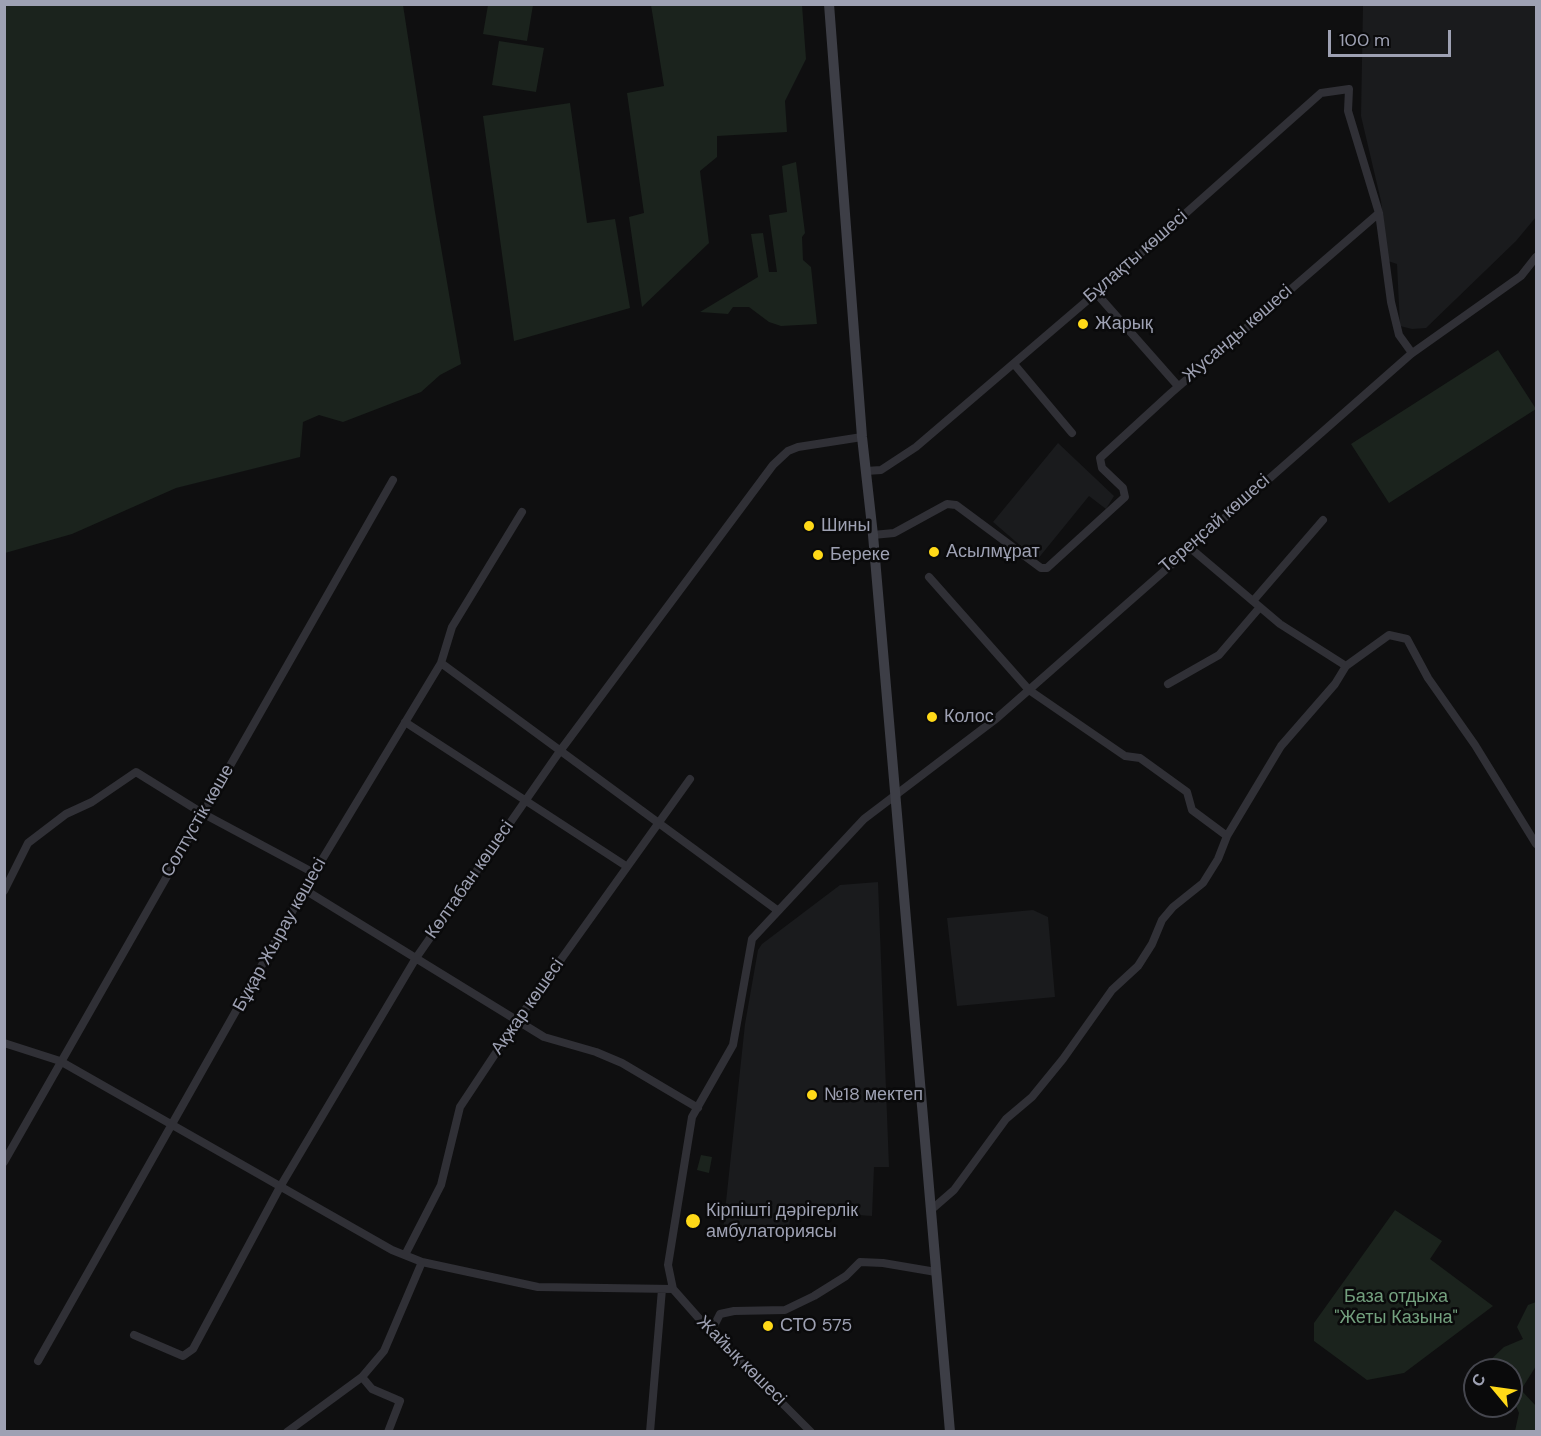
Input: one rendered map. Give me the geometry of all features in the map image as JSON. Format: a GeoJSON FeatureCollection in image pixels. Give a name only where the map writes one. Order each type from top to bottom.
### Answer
{"type":"FeatureCollection","features":[{"type":"Feature","properties":{"kind":"main road"},"geometry":{"type":"LineString","coordinates":[[829,4],[862,437],[873,535],[950,1431]]}},
{"type":"Feature","properties":{"kind":"street","name":"Бұлақты көшесі"},"geometry":{"type":"LineString","coordinates":[[866,471],[881,470],[916,447],[1096,293],[1321,93],[1349,89],[1348,111],[1353,135],[1379,213]]}},
{"type":"Feature","properties":{"kind":"street"},"geometry":{"type":"LineString","coordinates":[[1379,213],[1391,302],[1399,335],[1412,353]]}},
{"type":"Feature","properties":{"kind":"street","name":"Жусанды көшесі"},"geometry":{"type":"LineString","coordinates":[[873,535],[894,533],[947,504],[956,505],[1047,568],[1125,494],[1123,488],[1102,468],[1100,458],[1178,386],[1379,213]]}},
{"type":"Feature","properties":{"kind":"street","name":"Тереңсай көшесі"},"geometry":{"type":"LineString","coordinates":[[673,1289],[668,1265],[692,1117],[733,1045],[752,939],[864,819],[997,718],[1412,353],[1521,276],[1536,257]]}},
{"type":"Feature","properties":{"kind":"street"},"geometry":{"type":"LineString","coordinates":[[1096,293],[1178,386]]}},
{"type":"Feature","properties":{"kind":"street"},"geometry":{"type":"LineString","coordinates":[[1014,364],[1072,433]]}},
{"type":"Feature","properties":{"kind":"street","name":"Көлтабан көшесі"},"geometry":{"type":"LineString","coordinates":[[134,1335],[183,1356],[193,1349],[280,1186],[416,958],[560,751],[773,465],[788,451],[798,447],[862,437]]}},
{"type":"Feature","properties":{"kind":"street","name":"Солтүстік көше"},"geometry":{"type":"LineString","coordinates":[[4,1162],[393,480]]}},
{"type":"Feature","properties":{"kind":"street","name":"Бұқар Жырау көшесі"},"geometry":{"type":"LineString","coordinates":[[38,1361],[314,873],[441,663],[452,627],[522,512]]}},
{"type":"Feature","properties":{"kind":"street"},"geometry":{"type":"LineString","coordinates":[[1168,684],[1219,655],[1256,604],[1323,520]]}},
{"type":"Feature","properties":{"kind":"street"},"geometry":{"type":"LineString","coordinates":[[1189,547],[1280,624],[1346,666]]}},
{"type":"Feature","properties":{"kind":"street"},"geometry":{"type":"LineString","coordinates":[[929,577],[1029,690],[1125,756],[1140,758],[1186,792],[1192,810],[1227,836]]}},
{"type":"Feature","properties":{"kind":"street"},"geometry":{"type":"LineString","coordinates":[[931,1210],[954,1190],[1006,1119],[1032,1096],[1063,1059],[1112,990],[1138,966],[1152,944],[1162,920],[1173,907],[1203,883],[1218,859],[1227,836],[1281,746],[1335,684],[1346,666],[1389,635],[1407,639],[1428,678],[1475,745],[1536,844]]}},
{"type":"Feature","properties":{"kind":"street"},"geometry":{"type":"LineString","coordinates":[[441,663],[777,910]]}},
{"type":"Feature","properties":{"kind":"street"},"geometry":{"type":"LineString","coordinates":[[405,722],[626,867]]}},
{"type":"Feature","properties":{"kind":"street"},"geometry":{"type":"LineString","coordinates":[[4,891],[28,843],[66,814],[92,802],[136,772],[202,813],[314,873]]}},
{"type":"Feature","properties":{"kind":"street","name":"Ақжар көшесі"},"geometry":{"type":"LineString","coordinates":[[405,1255],[441,1185],[460,1107],[517,1021],[690,779]]}},
{"type":"Feature","properties":{"kind":"street"},"geometry":{"type":"LineString","coordinates":[[305,890],[544,1037],[596,1052],[622,1063],[698,1108]]}},
{"type":"Feature","properties":{"kind":"street"},"geometry":{"type":"LineString","coordinates":[[4,1043],[60,1061],[392,1250],[422,1262],[538,1287],[673,1289]]}},
{"type":"Feature","properties":{"kind":"street"},"geometry":{"type":"LineString","coordinates":[[287,1431],[362,1377],[384,1351],[422,1262]]}},
{"type":"Feature","properties":{"kind":"street"},"geometry":{"type":"LineString","coordinates":[[711,1332],[720,1314],[734,1311],[784,1310],[846,1276],[860,1262],[883,1263],[936,1272]]}},
{"type":"Feature","properties":{"kind":"street"},"geometry":{"type":"LineString","coordinates":[[650,1431],[662,1289]]}},
{"type":"Feature","properties":{"kind":"street","name":"Жайық көшесі"},"geometry":{"type":"LineString","coordinates":[[673,1289],[711,1332],[811,1431]]}},
{"type":"Feature","properties":{"kind":"street"},"geometry":{"type":"LineString","coordinates":[[362,1377],[372,1389],[400,1401],[388,1431]]}},
{"type":"Feature","properties":{"kind":"shaded area"},"geometry":{"type":"Polygon","coordinates":[[[1363,5],[1536,5],[1536,217],[1516,241],[1426,328],[1412,329],[1400,326],[1397,264],[1388,261],[1381,201],[1361,116],[1363,5]]]}},
{"type":"Feature","properties":{"kind":"shaded area"},"geometry":{"type":"Polygon","coordinates":[[[1058,443],[1114,496],[1106,509],[1089,496],[1037,560],[993,522],[1058,443]]]}},
{"type":"Feature","properties":{"kind":"shaded area","name":"№18 мектеп"},"geometry":{"type":"Polygon","coordinates":[[[878,882],[889,1167],[874,1167],[872,1216],[791,1210],[788,1237],[723,1230],[745,1024],[758,950],[762,944],[840,885],[878,882]]]}},
{"type":"Feature","properties":{"kind":"shaded area"},"geometry":{"type":"Polygon","coordinates":[[[1033,910],[1048,917],[1055,997],[957,1006],[947,918],[1033,910]]]}},
{"type":"Feature","properties":{"kind":"green space"},"geometry":{"type":"Polygon","coordinates":[[[5,4],[403,5],[461,364],[440,375],[421,392],[343,422],[319,415],[303,422],[300,457],[176,488],[72,534],[5,553],[5,4]]]}},
{"type":"Feature","properties":{"kind":"green space"},"geometry":{"type":"Polygon","coordinates":[[[488,5],[533,5],[527,41],[483,34],[488,5]]]}},
{"type":"Feature","properties":{"kind":"green space"},"geometry":{"type":"Polygon","coordinates":[[[651,5],[802,5],[806,59],[785,101],[787,132],[717,136],[717,157],[700,171],[709,243],[642,307],[629,217],[644,213],[627,93],[664,86],[651,5]]]}},
{"type":"Feature","properties":{"kind":"green space"},"geometry":{"type":"Polygon","coordinates":[[[499,41],[544,48],[536,92],[492,85],[499,41]]]}},
{"type":"Feature","properties":{"kind":"green space"},"geometry":{"type":"Polygon","coordinates":[[[570,103],[587,223],[615,219],[630,308],[514,341],[483,116],[570,103]]]}},
{"type":"Feature","properties":{"kind":"green space"},"geometry":{"type":"Polygon","coordinates":[[[796,162],[805,233],[802,237],[803,260],[811,267],[817,324],[781,326],[769,322],[749,307],[733,307],[728,314],[700,312],[758,277],[751,234],[763,233],[769,272],[777,272],[769,215],[787,212],[782,166],[796,162]]]}},
{"type":"Feature","properties":{"kind":"green space"},"geometry":{"type":"Polygon","coordinates":[[[1498,350],[1536,409],[1389,503],[1351,444],[1498,350]]]}},
{"type":"Feature","properties":{"kind":"green space"},"geometry":{"type":"Polygon","coordinates":[[[701,1155],[712,1157],[709,1173],[697,1170],[701,1155]]]}},
{"type":"Feature","properties":{"kind":"green space","name":"База отдыха \"Жеты Казына\""},"geometry":{"type":"Polygon","coordinates":[[[1395,1210],[1442,1241],[1430,1259],[1493,1306],[1404,1373],[1367,1380],[1314,1341],[1314,1323],[1395,1210]]]}},
{"type":"Feature","properties":{"kind":"green space"},"geometry":{"type":"Polygon","coordinates":[[[1536,1302],[1536,1366],[1523,1387],[1523,1358],[1492,1358],[1504,1347],[1523,1339],[1517,1327],[1528,1305],[1536,1302]]]}},
{"type":"Feature","properties":{"kind":"green space"},"geometry":{"type":"Polygon","coordinates":[[[1523,1392],[1536,1406],[1536,1431],[1515,1431],[1518,1418],[1523,1418],[1523,1392]]]}},
{"type":"Feature","properties":{"kind":"place","name":"Жарық"},"geometry":{"type":"Point","coordinates":[1083,324]}},
{"type":"Feature","properties":{"kind":"place","name":"Шины"},"geometry":{"type":"Point","coordinates":[809,526]}},
{"type":"Feature","properties":{"kind":"place","name":"Асылмұрат"},"geometry":{"type":"Point","coordinates":[934,552]}},
{"type":"Feature","properties":{"kind":"place","name":"Береке"},"geometry":{"type":"Point","coordinates":[818,555]}},
{"type":"Feature","properties":{"kind":"place","name":"Колос"},"geometry":{"type":"Point","coordinates":[932,717]}},
{"type":"Feature","properties":{"kind":"place","name":"№18 мектеп"},"geometry":{"type":"Point","coordinates":[812,1095]}},
{"type":"Feature","properties":{"kind":"place","name":"Кірпішті дәрігерлік амбулаториясы"},"geometry":{"type":"Point","coordinates":[693,1221]}},
{"type":"Feature","properties":{"kind":"place","name":"СТО 575"},"geometry":{"type":"Point","coordinates":[768,1326]}}]}
